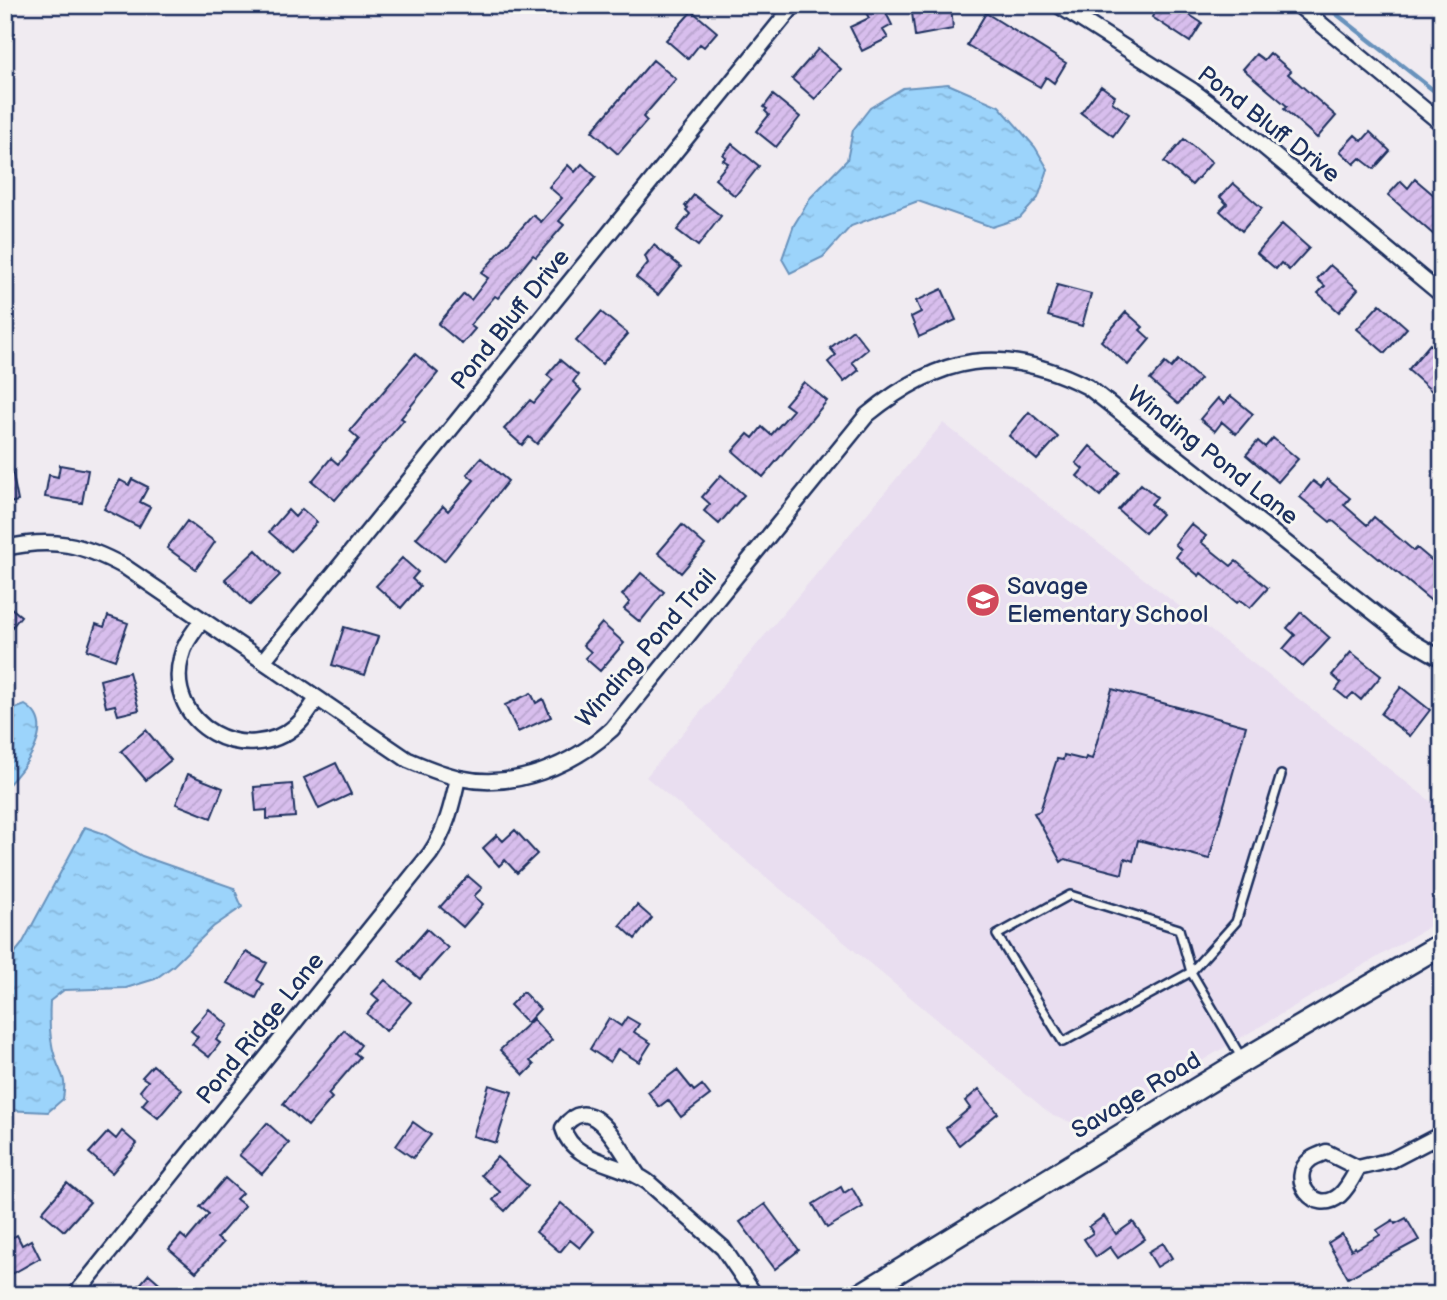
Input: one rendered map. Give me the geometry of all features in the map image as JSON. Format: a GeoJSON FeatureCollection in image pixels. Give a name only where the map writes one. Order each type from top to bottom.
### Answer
{"type":"FeatureCollection","features":[{"type":"Feature","properties":{"kind":"street","name":"Pond Bluff Drive"},"geometry":{"type":"LineString","coordinates":[[263,662],[794,5]]}},
{"type":"Feature","properties":{"kind":"street","name":"Pond Bluff Drive"},"geometry":{"type":"LineString","coordinates":[[1058,5],[1193,91],[1228,117],[1442,295]]}},
{"type":"Feature","properties":{"kind":"street"},"geometry":{"type":"LineString","coordinates":[[1298,5],[1442,124]]}},
{"type":"Feature","properties":{"kind":"street","name":"Winding Pond Lane"},"geometry":{"type":"LineString","coordinates":[[929,375],[940,369],[971,362],[1005,360],[1046,368],[1088,387],[1409,640],[1442,659]]}},
{"type":"Feature","properties":{"kind":"street","name":"Winding Pond Trail"},"geometry":{"type":"LineString","coordinates":[[5,548],[48,541],[102,555],[408,760],[458,778],[493,780],[529,775],[562,764],[596,744],[626,714],[867,415],[912,382],[929,375]]}},
{"type":"Feature","properties":{"kind":"street"},"geometry":{"type":"LineString","coordinates":[[202,620],[185,645],[179,670],[184,700],[195,720],[203,727],[228,740],[241,743],[275,739],[298,724],[317,699]]}},
{"type":"Feature","properties":{"kind":"street","name":"Pond Ridge Lane"},"geometry":{"type":"LineString","coordinates":[[75,1295],[430,854],[439,841],[458,778]]}},
{"type":"Feature","properties":{"kind":"street","name":"Savage Road"},"geometry":{"type":"LineString","coordinates":[[860,1295],[1244,1060],[1442,944]]}},
{"type":"Feature","properties":{"kind":"street"},"geometry":{"type":"LineString","coordinates":[[637,1174],[578,1152],[566,1141],[563,1128],[570,1118],[581,1114],[594,1116],[605,1127],[637,1174],[723,1248],[755,1295]]}},
{"type":"Feature","properties":{"kind":"street"},"geometry":{"type":"LineString","coordinates":[[1358,1168],[1392,1160],[1442,1134]]}},
{"type":"Feature","properties":{"kind":"lane"},"geometry":{"type":"LineString","coordinates":[[1244,1060],[1192,972],[1180,929],[1070,895],[997,935],[1063,1042],[1192,972],[1236,922],[1281,775]]}},
{"type":"Feature","properties":{"kind":"shaded area","name":"Savage Elementary School"},"geometry":{"type":"Polygon","coordinates":[[[943,423],[1442,810],[1442,919],[1088,1128],[1053,1116],[646,777],[943,423]]]}},
{"type":"Feature","properties":{"kind":"water"},"geometry":{"type":"Polygon","coordinates":[[[948,84],[999,106],[1035,147],[1048,169],[1038,198],[1020,218],[992,227],[918,201],[851,226],[823,257],[790,273],[782,259],[794,225],[811,197],[847,160],[853,130],[870,108],[903,88],[948,84]]]}},
{"type":"Feature","properties":{"kind":"water"},"geometry":{"type":"Polygon","coordinates":[[[25,705],[35,714],[39,735],[29,759],[5,788],[5,717],[12,710],[25,705]]]}},
{"type":"Feature","properties":{"kind":"water"},"geometry":{"type":"Polygon","coordinates":[[[85,827],[102,833],[142,856],[234,888],[242,907],[213,927],[173,966],[155,979],[126,988],[64,990],[50,1001],[51,1036],[55,1057],[64,1080],[63,1099],[48,1112],[5,1110],[5,965],[22,944],[85,827]]]}},
{"type":"Feature","properties":{"kind":"building"},"geometry":{"type":"Polygon","coordinates":[[[882,5],[892,25],[883,30],[888,38],[862,51],[850,27],[869,18],[865,11],[882,5]]]}},
{"type":"Feature","properties":{"kind":"building"},"geometry":{"type":"Polygon","coordinates":[[[911,5],[951,5],[953,29],[915,36],[911,5]]]}},
{"type":"Feature","properties":{"kind":"building"},"geometry":{"type":"Polygon","coordinates":[[[1159,5],[1174,5],[1202,23],[1190,42],[1152,17],[1159,5]]]}},
{"type":"Feature","properties":{"kind":"building"},"geometry":{"type":"Polygon","coordinates":[[[692,11],[717,32],[704,47],[700,44],[688,59],[666,40],[692,11]]]}},
{"type":"Feature","properties":{"kind":"building"},"geometry":{"type":"Polygon","coordinates":[[[986,13],[1066,63],[1054,83],[1046,77],[1040,87],[967,45],[986,13]]]}},
{"type":"Feature","properties":{"kind":"building"},"geometry":{"type":"Polygon","coordinates":[[[818,49],[841,69],[815,99],[792,79],[818,49]]]}},
{"type":"Feature","properties":{"kind":"building"},"geometry":{"type":"Polygon","coordinates":[[[1270,53],[1291,71],[1288,74],[1336,116],[1317,138],[1284,109],[1287,106],[1243,69],[1256,54],[1264,60],[1270,53]]]}},
{"type":"Feature","properties":{"kind":"building"},"geometry":{"type":"Polygon","coordinates":[[[653,60],[676,79],[643,117],[647,121],[618,154],[592,131],[653,60]]]}},
{"type":"Feature","properties":{"kind":"building"},"geometry":{"type":"Polygon","coordinates":[[[1101,86],[1115,96],[1112,102],[1129,114],[1113,136],[1081,113],[1101,86]]]}},
{"type":"Feature","properties":{"kind":"building"},"geometry":{"type":"Polygon","coordinates":[[[773,95],[800,117],[776,147],[756,131],[769,115],[764,107],[773,95]]]}},
{"type":"Feature","properties":{"kind":"building"},"geometry":{"type":"Polygon","coordinates":[[[1370,132],[1390,151],[1374,169],[1360,158],[1354,164],[1340,151],[1355,135],[1362,141],[1370,132]]]}},
{"type":"Feature","properties":{"kind":"building"},"geometry":{"type":"Polygon","coordinates":[[[1184,139],[1212,162],[1192,185],[1164,162],[1184,139]]]}},
{"type":"Feature","properties":{"kind":"building"},"geometry":{"type":"Polygon","coordinates":[[[732,144],[759,166],[735,196],[715,179],[728,163],[723,160],[726,157],[723,155],[732,144]]]}},
{"type":"Feature","properties":{"kind":"building"},"geometry":{"type":"Polygon","coordinates":[[[582,164],[596,177],[559,221],[564,225],[470,325],[475,329],[462,344],[438,324],[464,294],[471,300],[488,278],[481,273],[533,215],[541,222],[562,198],[549,187],[568,165],[575,172],[582,164]]]}},
{"type":"Feature","properties":{"kind":"building"},"geometry":{"type":"Polygon","coordinates":[[[1415,179],[1442,202],[1442,242],[1388,195],[1401,181],[1408,188],[1415,179]]]}},
{"type":"Feature","properties":{"kind":"building"},"geometry":{"type":"Polygon","coordinates":[[[1233,183],[1262,208],[1242,231],[1220,211],[1227,204],[1220,197],[1233,183]]]}},
{"type":"Feature","properties":{"kind":"building"},"geometry":{"type":"Polygon","coordinates":[[[694,195],[721,216],[698,246],[677,230],[690,214],[685,206],[694,195]]]}},
{"type":"Feature","properties":{"kind":"building"},"geometry":{"type":"Polygon","coordinates":[[[1282,224],[1309,248],[1289,270],[1281,263],[1276,269],[1257,253],[1282,224]]]}},
{"type":"Feature","properties":{"kind":"building"},"geometry":{"type":"Polygon","coordinates":[[[654,245],[681,267],[658,295],[636,277],[648,263],[645,256],[654,245]]]}},
{"type":"Feature","properties":{"kind":"building"},"geometry":{"type":"Polygon","coordinates":[[[1330,265],[1358,289],[1339,312],[1318,293],[1325,286],[1317,279],[1330,265]]]}},
{"type":"Feature","properties":{"kind":"building"},"geometry":{"type":"Polygon","coordinates":[[[1057,285],[1091,294],[1082,326],[1048,316],[1057,285]]]}},
{"type":"Feature","properties":{"kind":"building"},"geometry":{"type":"Polygon","coordinates":[[[942,289],[956,320],[919,337],[911,317],[921,312],[916,301],[942,289]]]}},
{"type":"Feature","properties":{"kind":"building"},"geometry":{"type":"Polygon","coordinates":[[[1380,304],[1407,328],[1385,353],[1357,329],[1380,304]]]}},
{"type":"Feature","properties":{"kind":"building"},"geometry":{"type":"Polygon","coordinates":[[[601,312],[628,334],[602,364],[576,341],[601,312]]]}},
{"type":"Feature","properties":{"kind":"building"},"geometry":{"type":"Polygon","coordinates":[[[1126,312],[1143,327],[1140,330],[1150,339],[1128,365],[1101,341],[1126,312]]]}},
{"type":"Feature","properties":{"kind":"building"},"geometry":{"type":"Polygon","coordinates":[[[853,330],[868,349],[852,362],[859,370],[844,382],[828,362],[836,355],[830,348],[853,330]]]}},
{"type":"Feature","properties":{"kind":"building"},"geometry":{"type":"Polygon","coordinates":[[[1430,344],[1442,354],[1442,387],[1435,394],[1408,370],[1430,344]]]}},
{"type":"Feature","properties":{"kind":"building"},"geometry":{"type":"Polygon","coordinates":[[[415,354],[438,373],[401,418],[404,420],[335,500],[312,481],[331,458],[338,464],[359,439],[350,431],[415,354]]]}},
{"type":"Feature","properties":{"kind":"building"},"geometry":{"type":"Polygon","coordinates":[[[560,360],[578,375],[573,382],[581,390],[537,444],[529,437],[522,445],[504,429],[530,400],[534,403],[553,380],[547,375],[560,360]]]}},
{"type":"Feature","properties":{"kind":"building"},"geometry":{"type":"Polygon","coordinates":[[[1178,360],[1200,379],[1178,404],[1150,380],[1165,363],[1171,368],[1178,360]]]}},
{"type":"Feature","properties":{"kind":"building"},"geometry":{"type":"Polygon","coordinates":[[[804,382],[827,401],[763,477],[733,451],[748,434],[753,438],[762,427],[771,435],[793,410],[785,404],[804,382]]]}},
{"type":"Feature","properties":{"kind":"building"},"geometry":{"type":"Polygon","coordinates":[[[1231,396],[1253,414],[1236,434],[1222,422],[1215,431],[1200,419],[1218,398],[1224,404],[1231,396]]]}},
{"type":"Feature","properties":{"kind":"building"},"geometry":{"type":"Polygon","coordinates":[[[1029,412],[1058,437],[1037,460],[1009,436],[1029,412]]]}},
{"type":"Feature","properties":{"kind":"building"},"geometry":{"type":"Polygon","coordinates":[[[1273,438],[1298,459],[1278,482],[1246,455],[1258,441],[1265,447],[1273,438]]]}},
{"type":"Feature","properties":{"kind":"building"},"geometry":{"type":"Polygon","coordinates":[[[1090,446],[1120,472],[1100,496],[1077,476],[1083,469],[1076,463],[1090,446]]]}},
{"type":"Feature","properties":{"kind":"building"},"geometry":{"type":"Polygon","coordinates":[[[481,458],[508,481],[444,561],[416,538],[443,506],[448,511],[474,480],[467,474],[481,458]]]}},
{"type":"Feature","properties":{"kind":"building"},"geometry":{"type":"Polygon","coordinates":[[[5,465],[11,465],[18,501],[5,504],[5,465]]]}},
{"type":"Feature","properties":{"kind":"building"},"geometry":{"type":"Polygon","coordinates":[[[60,465],[88,470],[82,503],[45,497],[49,475],[58,477],[60,465]]]}},
{"type":"Feature","properties":{"kind":"building"},"geometry":{"type":"Polygon","coordinates":[[[721,475],[744,495],[719,524],[704,511],[710,504],[702,497],[721,475]]]}},
{"type":"Feature","properties":{"kind":"building"},"geometry":{"type":"Polygon","coordinates":[[[132,479],[148,487],[140,502],[150,507],[139,527],[104,509],[120,480],[129,485],[132,479]]]}},
{"type":"Feature","properties":{"kind":"building"},"geometry":{"type":"Polygon","coordinates":[[[1327,479],[1350,498],[1344,505],[1367,525],[1374,517],[1414,551],[1417,548],[1442,569],[1442,610],[1300,497],[1313,481],[1321,487],[1327,479]]]}},
{"type":"Feature","properties":{"kind":"building"},"geometry":{"type":"Polygon","coordinates":[[[1141,484],[1157,497],[1151,504],[1162,514],[1145,533],[1118,510],[1141,484]]]}},
{"type":"Feature","properties":{"kind":"building"},"geometry":{"type":"Polygon","coordinates":[[[302,509],[317,522],[291,551],[269,532],[288,510],[295,517],[302,509]]]}},
{"type":"Feature","properties":{"kind":"building"},"geometry":{"type":"Polygon","coordinates":[[[187,521],[215,542],[196,569],[167,548],[187,521]]]}},
{"type":"Feature","properties":{"kind":"building"},"geometry":{"type":"Polygon","coordinates":[[[1191,524],[1206,536],[1201,542],[1231,566],[1236,561],[1268,588],[1250,608],[1240,600],[1237,603],[1201,573],[1199,576],[1176,557],[1181,550],[1175,544],[1191,524]]]}},
{"type":"Feature","properties":{"kind":"building"},"geometry":{"type":"Polygon","coordinates":[[[682,525],[705,545],[681,573],[658,553],[682,525]]]}},
{"type":"Feature","properties":{"kind":"building"},"geometry":{"type":"Polygon","coordinates":[[[256,550],[280,575],[250,605],[225,579],[256,550]]]}},
{"type":"Feature","properties":{"kind":"building"},"geometry":{"type":"Polygon","coordinates":[[[402,558],[418,572],[412,579],[420,586],[401,608],[376,586],[402,558]]]}},
{"type":"Feature","properties":{"kind":"building"},"geometry":{"type":"Polygon","coordinates":[[[641,573],[664,592],[640,622],[624,609],[630,602],[622,595],[641,573]]]}},
{"type":"Feature","properties":{"kind":"building"},"geometry":{"type":"Polygon","coordinates":[[[5,603],[21,616],[5,636],[5,603]]]}},
{"type":"Feature","properties":{"kind":"building"},"geometry":{"type":"Polygon","coordinates":[[[1301,612],[1330,638],[1303,667],[1283,649],[1295,635],[1287,628],[1301,612]]]}},
{"type":"Feature","properties":{"kind":"building"},"geometry":{"type":"Polygon","coordinates":[[[108,616],[128,623],[115,660],[87,650],[96,624],[104,627],[108,616]]]}},
{"type":"Feature","properties":{"kind":"building"},"geometry":{"type":"Polygon","coordinates":[[[602,623],[624,643],[600,671],[585,658],[591,652],[583,645],[602,623]]]}},
{"type":"Feature","properties":{"kind":"building"},"geometry":{"type":"Polygon","coordinates":[[[344,627],[378,637],[365,675],[332,665],[344,627]]]}},
{"type":"Feature","properties":{"kind":"building"},"geometry":{"type":"Polygon","coordinates":[[[1351,652],[1381,676],[1361,700],[1353,693],[1347,699],[1336,690],[1341,683],[1332,675],[1351,652]]]}},
{"type":"Feature","properties":{"kind":"building"},"geometry":{"type":"Polygon","coordinates":[[[129,672],[139,710],[118,715],[115,705],[106,707],[100,680],[129,672]]]}},
{"type":"Feature","properties":{"kind":"building"},"geometry":{"type":"Polygon","coordinates":[[[1401,687],[1430,710],[1410,736],[1381,714],[1401,687]]]}},
{"type":"Feature","properties":{"kind":"building"},"geometry":{"type":"Polygon","coordinates":[[[1112,689],[1246,726],[1209,859],[1138,840],[1133,861],[1125,858],[1122,874],[1065,859],[1061,862],[1034,813],[1040,811],[1057,759],[1063,760],[1064,755],[1092,759],[1112,689]]]}},
{"type":"Feature","properties":{"kind":"building"},"geometry":{"type":"Polygon","coordinates":[[[531,693],[536,703],[543,699],[551,717],[518,732],[505,705],[531,693]]]}},
{"type":"Feature","properties":{"kind":"building"},"geometry":{"type":"Polygon","coordinates":[[[146,730],[171,760],[146,780],[121,751],[146,730]]]}},
{"type":"Feature","properties":{"kind":"building"},"geometry":{"type":"Polygon","coordinates":[[[336,763],[351,794],[319,809],[304,778],[336,763]]]}},
{"type":"Feature","properties":{"kind":"building"},"geometry":{"type":"Polygon","coordinates":[[[188,774],[223,788],[211,818],[176,804],[188,774]]]}},
{"type":"Feature","properties":{"kind":"building"},"geometry":{"type":"Polygon","coordinates":[[[292,784],[295,817],[267,819],[267,810],[256,811],[254,787],[292,784]]]}},
{"type":"Feature","properties":{"kind":"building"},"geometry":{"type":"Polygon","coordinates":[[[515,830],[537,854],[517,873],[505,860],[499,866],[483,848],[497,835],[503,841],[515,830]]]}},
{"type":"Feature","properties":{"kind":"building"},"geometry":{"type":"Polygon","coordinates":[[[468,876],[482,888],[474,896],[483,904],[463,927],[440,907],[468,876]]]}},
{"type":"Feature","properties":{"kind":"building"},"geometry":{"type":"Polygon","coordinates":[[[637,905],[652,918],[635,939],[620,925],[637,905]]]}},
{"type":"Feature","properties":{"kind":"building"},"geometry":{"type":"Polygon","coordinates":[[[427,929],[448,948],[420,979],[399,961],[427,929]]]}},
{"type":"Feature","properties":{"kind":"building"},"geometry":{"type":"Polygon","coordinates":[[[246,952],[267,963],[257,980],[263,984],[256,998],[228,983],[246,952]]]}},
{"type":"Feature","properties":{"kind":"building"},"geometry":{"type":"Polygon","coordinates":[[[385,980],[411,1002],[386,1031],[367,1014],[379,1000],[372,994],[385,980]]]}},
{"type":"Feature","properties":{"kind":"building"},"geometry":{"type":"Polygon","coordinates":[[[523,992],[540,1009],[527,1023],[510,1005],[523,992]]]}},
{"type":"Feature","properties":{"kind":"building"},"geometry":{"type":"Polygon","coordinates":[[[209,1009],[228,1025],[216,1040],[220,1043],[209,1057],[192,1044],[198,1037],[191,1031],[209,1009]]]}},
{"type":"Feature","properties":{"kind":"building"},"geometry":{"type":"Polygon","coordinates":[[[627,1017],[639,1024],[634,1032],[651,1043],[639,1062],[618,1049],[610,1062],[590,1049],[609,1018],[621,1026],[627,1017]]]}},
{"type":"Feature","properties":{"kind":"building"},"geometry":{"type":"Polygon","coordinates":[[[533,1019],[552,1040],[530,1061],[534,1065],[524,1075],[500,1050],[533,1019]]]}},
{"type":"Feature","properties":{"kind":"building"},"geometry":{"type":"Polygon","coordinates":[[[344,1030],[361,1045],[355,1053],[360,1057],[328,1094],[332,1098],[308,1126],[283,1104],[344,1030]]]}},
{"type":"Feature","properties":{"kind":"building"},"geometry":{"type":"Polygon","coordinates":[[[153,1065],[182,1090],[158,1118],[142,1105],[148,1098],[140,1091],[148,1081],[142,1077],[153,1065]]]}},
{"type":"Feature","properties":{"kind":"building"},"geometry":{"type":"Polygon","coordinates":[[[677,1070],[694,1091],[702,1085],[710,1095],[681,1117],[668,1100],[659,1107],[648,1092],[677,1070]]]}},
{"type":"Feature","properties":{"kind":"building"},"geometry":{"type":"Polygon","coordinates":[[[489,1085],[512,1092],[496,1143],[473,1136],[489,1085]]]}},
{"type":"Feature","properties":{"kind":"building"},"geometry":{"type":"Polygon","coordinates":[[[979,1089],[998,1113],[959,1145],[946,1128],[970,1108],[965,1101],[979,1089]]]}},
{"type":"Feature","properties":{"kind":"building"},"geometry":{"type":"Polygon","coordinates":[[[413,1122],[431,1135],[413,1158],[396,1146],[413,1122]]]}},
{"type":"Feature","properties":{"kind":"building"},"geometry":{"type":"Polygon","coordinates":[[[267,1123],[289,1143],[262,1174],[239,1155],[267,1123]]]}},
{"type":"Feature","properties":{"kind":"building"},"geometry":{"type":"Polygon","coordinates":[[[122,1131],[137,1144],[112,1173],[89,1153],[108,1132],[116,1139],[122,1131]]]}},
{"type":"Feature","properties":{"kind":"building"},"geometry":{"type":"Polygon","coordinates":[[[497,1157],[528,1186],[505,1211],[493,1200],[500,1192],[481,1175],[497,1157]]]}},
{"type":"Feature","properties":{"kind":"building"},"geometry":{"type":"Polygon","coordinates":[[[225,1178],[242,1193],[236,1199],[245,1206],[217,1238],[223,1243],[196,1272],[169,1249],[181,1235],[187,1240],[209,1214],[200,1207],[225,1178]]]}},
{"type":"Feature","properties":{"kind":"building"},"geometry":{"type":"Polygon","coordinates":[[[67,1183],[90,1202],[64,1231],[42,1212],[67,1183]]]}},
{"type":"Feature","properties":{"kind":"building"},"geometry":{"type":"Polygon","coordinates":[[[841,1187],[844,1193],[852,1188],[863,1207],[827,1228],[813,1204],[841,1187]]]}},
{"type":"Feature","properties":{"kind":"building"},"geometry":{"type":"Polygon","coordinates":[[[561,1203],[594,1231],[580,1248],[570,1240],[560,1252],[536,1232],[561,1203]]]}},
{"type":"Feature","properties":{"kind":"building"},"geometry":{"type":"Polygon","coordinates":[[[765,1204],[799,1250],[775,1269],[740,1222],[765,1204]]]}},
{"type":"Feature","properties":{"kind":"building"},"geometry":{"type":"Polygon","coordinates":[[[1104,1216],[1116,1234],[1133,1222],[1145,1239],[1118,1258],[1110,1247],[1096,1257],[1084,1239],[1093,1233],[1089,1227],[1104,1216]]]}},
{"type":"Feature","properties":{"kind":"building"},"geometry":{"type":"Polygon","coordinates":[[[1406,1218],[1419,1240],[1348,1278],[1328,1243],[1342,1234],[1351,1250],[1355,1247],[1356,1249],[1380,1235],[1377,1230],[1393,1220],[1395,1224],[1406,1218]]]}},
{"type":"Feature","properties":{"kind":"building"},"geometry":{"type":"Polygon","coordinates":[[[17,1235],[22,1245],[31,1240],[40,1258],[5,1278],[5,1241],[17,1235]]]}},
{"type":"Feature","properties":{"kind":"building"},"geometry":{"type":"Polygon","coordinates":[[[1163,1243],[1172,1258],[1157,1267],[1148,1252],[1163,1243]]]}},
{"type":"Feature","properties":{"kind":"building"},"geometry":{"type":"Polygon","coordinates":[[[149,1274],[173,1295],[131,1295],[149,1274]]]}},
{"type":"Feature","properties":{"kind":"waterway"},"geometry":{"type":"LineString","coordinates":[[1325,5],[1442,97]]}},
{"type":"Feature","properties":{"kind":"place","name":"Savage Elementary School"},"geometry":{"type":"Point","coordinates":[983,600]}}]}
